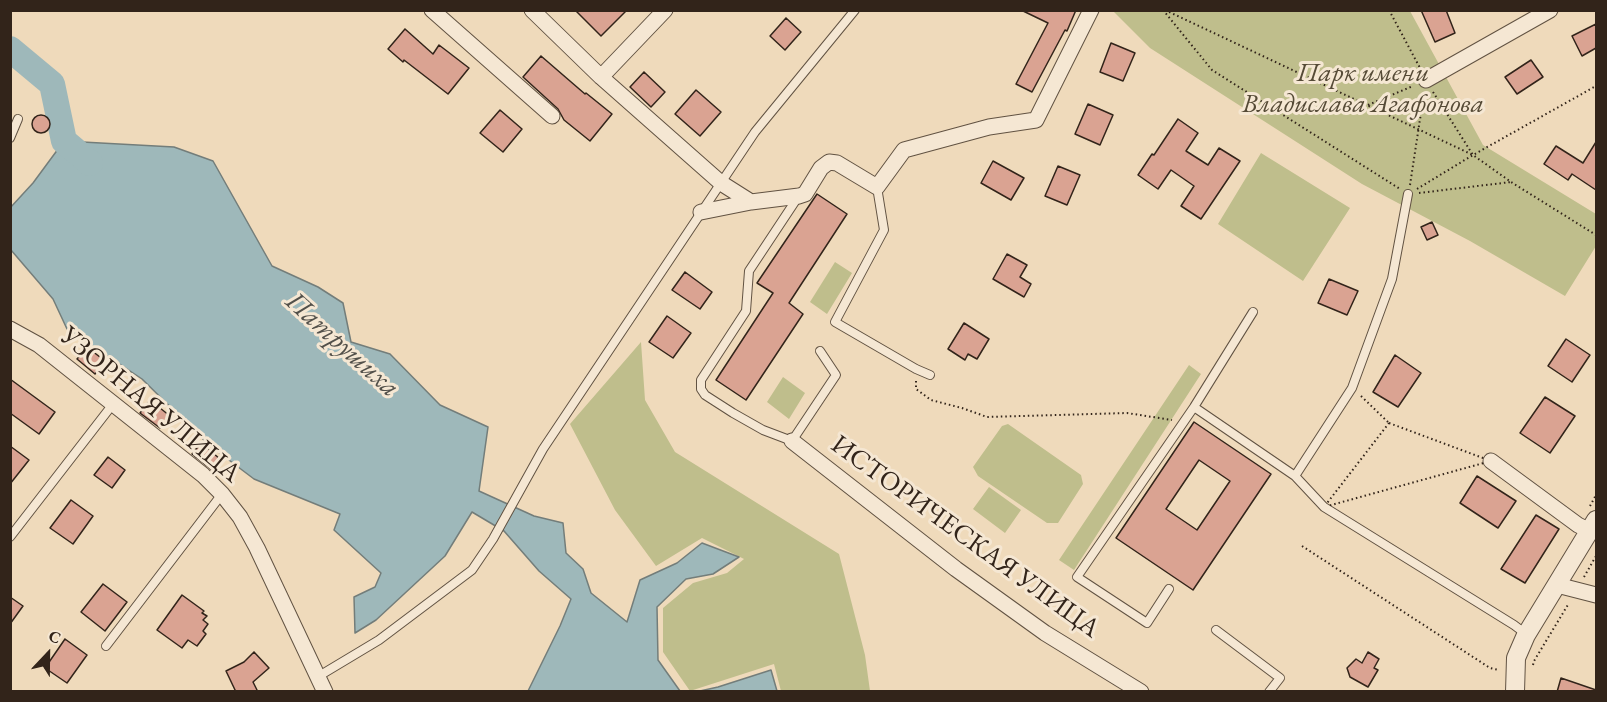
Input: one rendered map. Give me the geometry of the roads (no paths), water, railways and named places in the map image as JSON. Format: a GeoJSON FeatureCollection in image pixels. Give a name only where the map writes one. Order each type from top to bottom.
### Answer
{"type":"FeatureCollection","features":[{"type":"Feature","properties":{"kind":"street"},"geometry":{"type":"LineString","coordinates":[[432,10],[552,116]]}},
{"type":"Feature","properties":{"kind":"street"},"geometry":{"type":"LineString","coordinates":[[532,10],[601,77],[721,183],[751,202]]}},
{"type":"Feature","properties":{"kind":"street"},"geometry":{"type":"LineString","coordinates":[[601,77],[665,10]]}},
{"type":"Feature","properties":{"kind":"street"},"geometry":{"type":"LineString","coordinates":[[701,212],[805,194],[821,168],[829,162],[837,163],[877,187],[904,150],[989,127],[1036,120],[1092,10]]}},
{"type":"Feature","properties":{"kind":"street"},"geometry":{"type":"LineString","coordinates":[[1426,80],[1550,10]]}},
{"type":"Feature","properties":{"kind":"street","name":"УЗОРНАЯ УЛИЦА"},"geometry":{"type":"LineString","coordinates":[[10,329],[39,345],[203,475],[222,494],[240,517],[257,548],[325,692]]}},
{"type":"Feature","properties":{"kind":"street","name":"ИСТОРИЧЕСКАЯ УЛИЦА"},"geometry":{"type":"LineString","coordinates":[[792,441],[965,575],[1046,633],[1141,692]]}},
{"type":"Feature","properties":{"kind":"street"},"geometry":{"type":"LineString","coordinates":[[1491,461],[1578,525],[1593,526],[1526,634],[1516,658],[1523,671],[1515,692]]}},
{"type":"Feature","properties":{"kind":"street"},"geometry":{"type":"LineString","coordinates":[[1557,585],[1596,595]]}},
{"type":"Feature","properties":{"kind":"lane"},"geometry":{"type":"LineString","coordinates":[[319,676],[379,640],[472,570],[494,539],[543,449],[754,132],[855,10]]}},
{"type":"Feature","properties":{"kind":"lane"},"geometry":{"type":"LineString","coordinates":[[10,138],[18,120]]}},
{"type":"Feature","properties":{"kind":"lane"},"geometry":{"type":"LineString","coordinates":[[877,187],[884,230],[835,322],[930,375]]}},
{"type":"Feature","properties":{"kind":"lane"},"geometry":{"type":"LineString","coordinates":[[1295,476],[1352,388],[1392,279],[1408,194]]}},
{"type":"Feature","properties":{"kind":"lane"},"geometry":{"type":"LineString","coordinates":[[798,196],[749,271],[746,311],[701,380],[701,389],[705,395],[763,430],[792,441],[836,375],[819,351]]}},
{"type":"Feature","properties":{"kind":"lane"},"geometry":{"type":"LineString","coordinates":[[1169,589],[1146,623],[1077,577],[1194,407],[1253,312]]}},
{"type":"Feature","properties":{"kind":"lane"},"geometry":{"type":"LineString","coordinates":[[10,537],[113,404]]}},
{"type":"Feature","properties":{"kind":"lane"},"geometry":{"type":"LineString","coordinates":[[1194,407],[1295,476],[1324,507],[1526,634]]}},
{"type":"Feature","properties":{"kind":"lane"},"geometry":{"type":"LineString","coordinates":[[106,646],[222,494]]}},
{"type":"Feature","properties":{"kind":"lane"},"geometry":{"type":"LineString","coordinates":[[1216,630],[1280,678],[1269,692]]}},
{"type":"Feature","properties":{"kind":"water"},"geometry":{"type":"Polygon","coordinates":[[[64,141],[174,147],[213,161],[272,266],[318,287],[343,303],[351,342],[390,354],[440,405],[488,427],[479,491],[534,516],[563,523],[566,553],[583,569],[591,593],[627,622],[640,580],[677,563],[702,543],[739,557],[713,574],[686,579],[657,607],[658,660],[680,691],[528,691],[571,599],[539,571],[504,531],[472,512],[445,556],[376,620],[355,633],[354,597],[375,587],[381,573],[334,530],[340,514],[254,479],[209,445],[142,379],[67,329],[53,299],[11,250],[10,208],[33,183],[64,141]]]}},
{"type":"Feature","properties":{"kind":"water"},"geometry":{"type":"Polygon","coordinates":[[[771,670],[777,691],[700,691],[718,687],[771,670]]]}},
{"type":"Feature","properties":{"kind":"waterway","name":"Патрушиха"},"geometry":{"type":"LineString","coordinates":[[10,49],[52,84],[64,141],[90,163]]}},
{"type":"Feature","properties":{"kind":"park label","name":"Парк имени Владислава Агафонова"},"geometry":{"type":"Point","coordinates":[1363,90]}}]}
